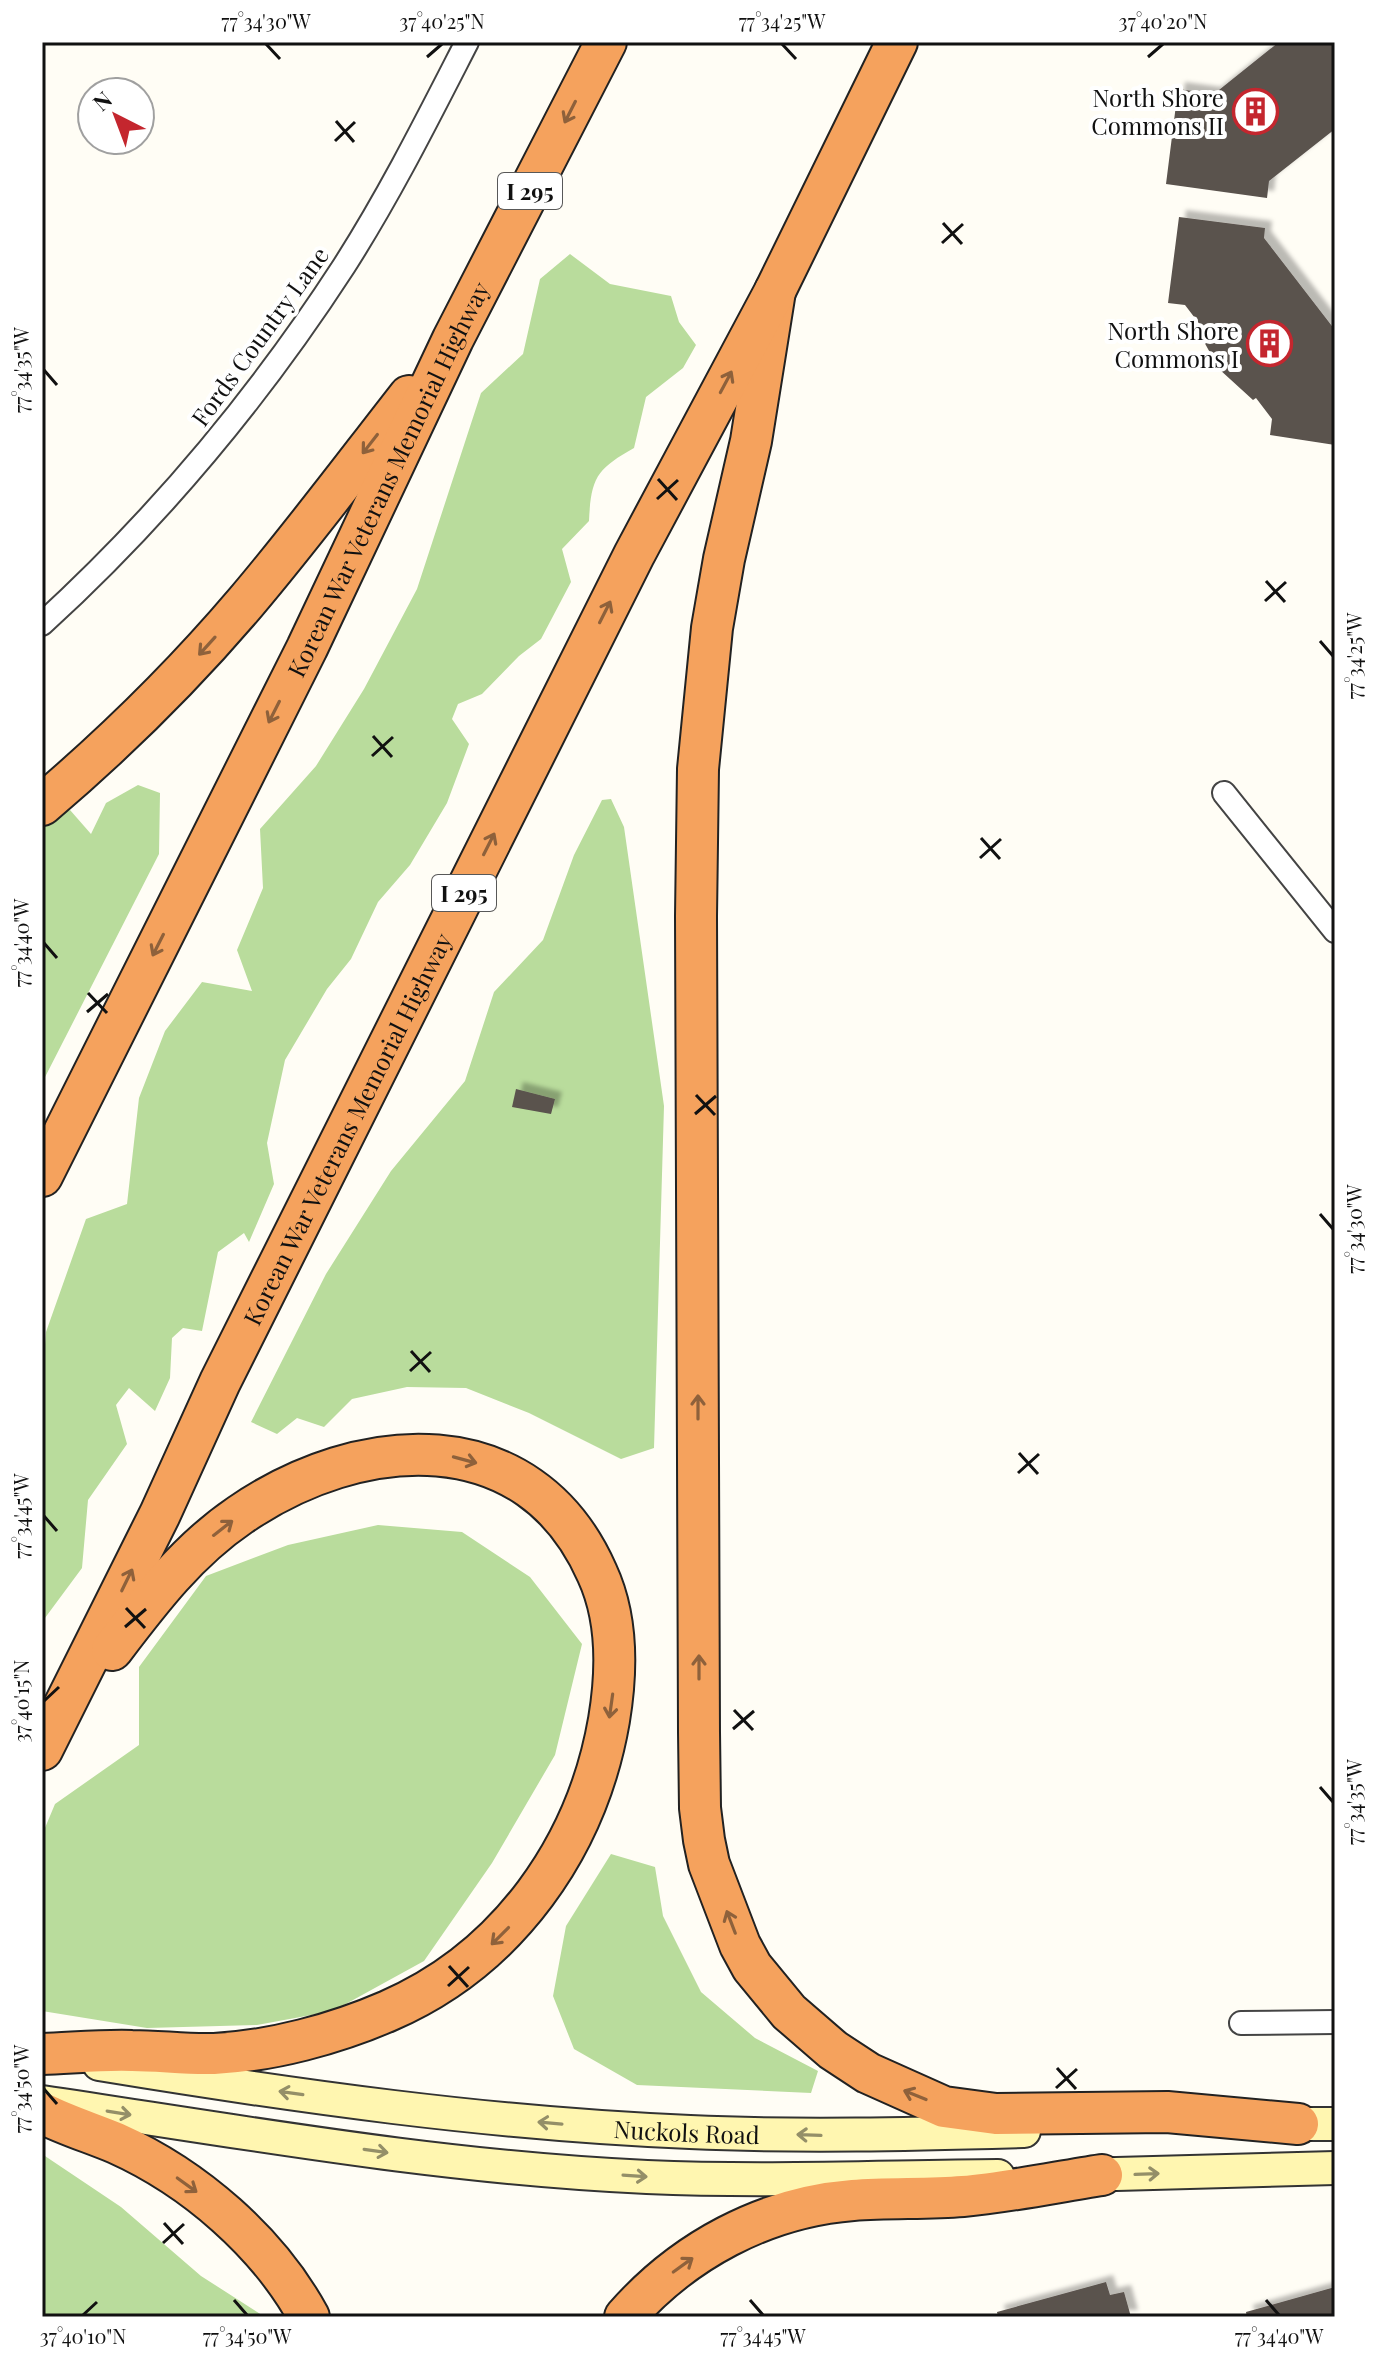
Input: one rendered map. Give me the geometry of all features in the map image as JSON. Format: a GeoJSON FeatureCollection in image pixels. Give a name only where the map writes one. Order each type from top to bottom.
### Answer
{"type":"FeatureCollection","features":[{"type":"Feature","properties":{"kind":"highway","name":"Korean War Veterans Memorial Highway"},"geometry":{"type":"LineString","coordinates":[[42,1176],[307,648],[453,339],[606,42]]}},
{"type":"Feature","properties":{"kind":"highway","name":"Korean War Veterans Memorial Highway"},"geometry":{"type":"LineString","coordinates":[[42,1750],[160,1514],[220,1382],[634,555],[775,291],[897,42]]}},
{"type":"Feature","properties":{"kind":"highway"},"geometry":{"type":"LineString","coordinates":[[775,291],[751,441],[712,628],[698,769],[699,1716],[700,1808],[709,1864],[740,1945],[752,1967],[789,2012],[833,2050],[868,2073],[904,2091],[944,2107],[996,2114],[1167,2112],[1316,2124]]}},
{"type":"Feature","properties":{"kind":"highway"},"geometry":{"type":"LineString","coordinates":[[42,805],[135,721],[247,601],[453,339]]}},
{"type":"Feature","properties":{"kind":"highway"},"geometry":{"type":"LineString","coordinates":[[42,1766],[103,1662],[158,1589],[189,1556],[239,1515],[271,1496],[336,1467],[368,1458],[407,1453],[450,1456],[498,1471],[533,1491],[561,1516],[581,1542],[605,1593],[614,1642],[613,1691],[604,1752],[575,1831],[552,1872],[519,1916],[488,1948],[453,1973],[385,2012],[331,2031],[273,2046],[214,2054],[130,2051],[42,2055]]}},
{"type":"Feature","properties":{"kind":"highway"},"geometry":{"type":"LineString","coordinates":[[42,2113],[119,2144],[177,2178],[226,2214],[277,2268],[309,2317]]}},
{"type":"Feature","properties":{"kind":"highway"},"geometry":{"type":"LineString","coordinates":[[625,2317],[678,2267],[718,2240],[766,2218],[805,2207],[851,2200],[963,2196],[1102,2175]]}},
{"type":"Feature","properties":{"kind":"main road","name":"Nuckols Road"},"geometry":{"type":"LineString","coordinates":[[42,2055],[302,2095],[455,2114],[689,2132],[839,2136],[1316,2124]]}},
{"type":"Feature","properties":{"kind":"main road","name":"Nuckols Road"},"geometry":{"type":"LineString","coordinates":[[42,2102],[456,2161],[646,2177],[1102,2175],[1335,2168]]}},
{"type":"Feature","properties":{"kind":"street","name":"Fords Country Lane"},"geometry":{"type":"LineString","coordinates":[[42,624],[164,500],[244,407],[299,332],[345,263],[410,152],[467,42]]}},
{"type":"Feature","properties":{"kind":"street"},"geometry":{"type":"LineString","coordinates":[[1224,793],[1335,931]]}},
{"type":"Feature","properties":{"kind":"street"},"geometry":{"type":"LineString","coordinates":[[1241,2023],[1335,2022]]}},
{"type":"Feature","properties":{"kind":"green space"},"geometry":{"type":"Polygon","coordinates":[[[570,254],[610,284],[671,296],[679,322],[696,345],[683,368],[646,397],[634,448],[612,462],[598,476],[589,521],[562,549],[571,582],[541,639],[519,656],[482,694],[458,704],[452,719],[469,744],[447,803],[410,865],[378,902],[351,959],[327,989],[285,1060],[267,1143],[274,1184],[249,1242],[244,1233],[218,1252],[202,1331],[183,1328],[172,1338],[170,1378],[155,1411],[129,1388],[116,1405],[127,1444],[88,1500],[82,1568],[42,1622],[42,1382],[46,1332],[86,1219],[127,1204],[139,1098],[165,1031],[202,982],[252,991],[237,950],[263,888],[260,829],[316,766],[364,689],[417,589],[481,393],[523,354],[540,279],[570,254]]]}},
{"type":"Feature","properties":{"kind":"green space"},"geometry":{"type":"Polygon","coordinates":[[[138,785],[160,793],[159,854],[42,1083],[42,825],[70,810],[91,834],[106,803],[138,785]]]}},
{"type":"Feature","properties":{"kind":"green space"},"geometry":{"type":"Polygon","coordinates":[[[611,799],[624,827],[664,1106],[654,1448],[621,1459],[529,1413],[466,1388],[407,1387],[352,1399],[324,1427],[297,1418],[277,1434],[251,1422],[326,1274],[391,1171],[465,1081],[494,992],[543,940],[574,855],[602,800],[611,799]]]}},
{"type":"Feature","properties":{"kind":"green space"},"geometry":{"type":"Polygon","coordinates":[[[378,1525],[462,1532],[530,1577],[582,1644],[555,1755],[492,1863],[424,1961],[333,2011],[257,2025],[147,2028],[42,2011],[42,1835],[55,1804],[139,1745],[139,1667],[206,1576],[288,1545],[378,1525]]]}},
{"type":"Feature","properties":{"kind":"green space"},"geometry":{"type":"Polygon","coordinates":[[[611,1854],[655,1867],[663,1916],[701,1992],[755,2038],[818,2071],[811,2093],[637,2085],[574,2049],[553,1996],[566,1926],[611,1854]]]}},
{"type":"Feature","properties":{"kind":"green space"},"geometry":{"type":"Polygon","coordinates":[[[42,2154],[121,2207],[201,2276],[265,2317],[42,2317],[42,2154]]]}},
{"type":"Feature","properties":{"kind":"building","name":"North Shore Commons II"},"geometry":{"type":"Polygon","coordinates":[[[1279,42],[1335,42],[1335,129],[1269,181],[1267,198],[1166,184],[1178,89],[1214,94],[1279,42]]]}},
{"type":"Feature","properties":{"kind":"building","name":"North Shore Commons I"},"geometry":{"type":"Polygon","coordinates":[[[1179,217],[1265,228],[1264,238],[1335,330],[1335,445],[1270,435],[1272,419],[1256,398],[1253,400],[1219,369],[1197,329],[1201,326],[1185,305],[1168,303],[1179,217]]]}},
{"type":"Feature","properties":{"kind":"building"},"geometry":{"type":"Polygon","coordinates":[[[516,1089],[555,1099],[551,1114],[512,1107],[516,1089]]]}},
{"type":"Feature","properties":{"kind":"building"},"geometry":{"type":"Polygon","coordinates":[[[1106,2282],[1110,2295],[1124,2292],[1131,2317],[998,2317],[997,2312],[1106,2282]]]}},
{"type":"Feature","properties":{"kind":"building"},"geometry":{"type":"Polygon","coordinates":[[[1335,2287],[1335,2317],[1247,2317],[1246,2312],[1335,2287]]]}},
{"type":"Feature","properties":{"kind":"place","name":"North Shore Commons II"},"geometry":{"type":"Point","coordinates":[1255,111]}},
{"type":"Feature","properties":{"kind":"place","name":"North Shore Commons I"},"geometry":{"type":"Point","coordinates":[1270,344]}}]}
